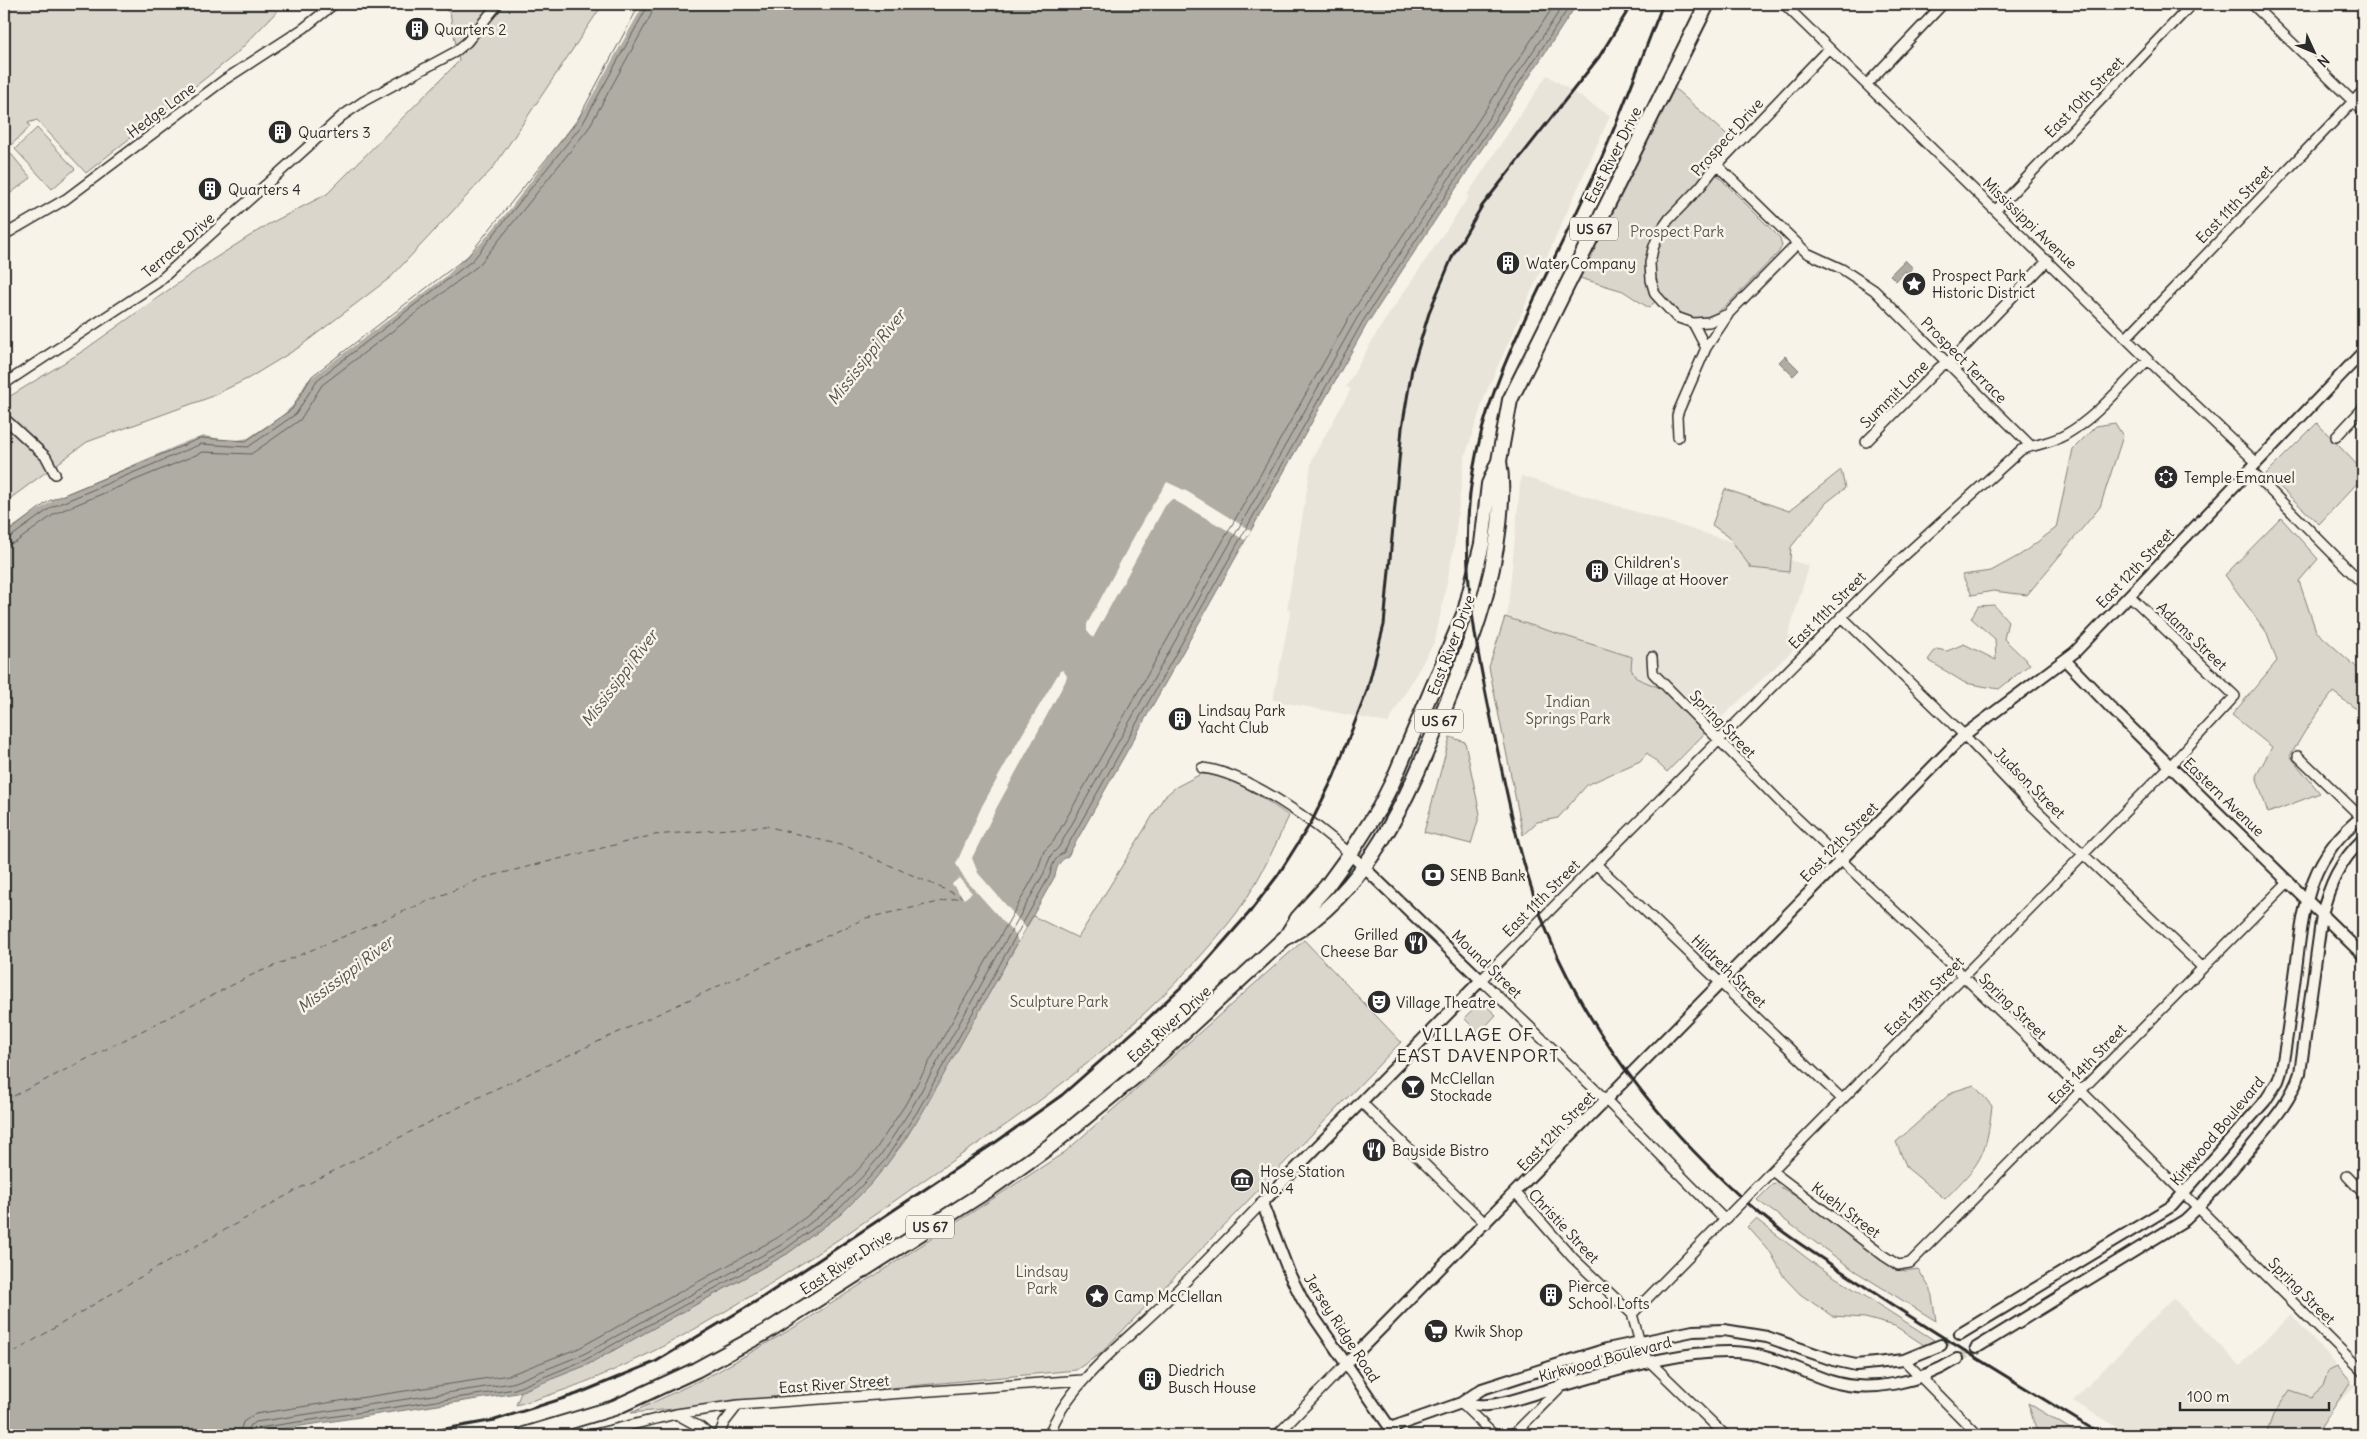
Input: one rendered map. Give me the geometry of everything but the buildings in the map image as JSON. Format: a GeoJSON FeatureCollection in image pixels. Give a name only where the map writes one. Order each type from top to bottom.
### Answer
{"type":"FeatureCollection","features":[{"type":"Feature","properties":{"kind":"main road","name":"East River Drive"},"geometry":{"type":"LineString","coordinates":[[531,1434],[614,1408],[696,1370],[766,1332],[990,1188],[1050,1146],[1097,1109],[1194,1024],[1286,937],[1298,918],[1350,854],[1380,807],[1393,781],[1465,612],[1482,544],[1489,484],[1499,461],[1510,400],[1707,4]]}},
{"type":"Feature","properties":{"kind":"main road","name":"East River Drive"},"geometry":{"type":"LineString","coordinates":[[1286,937],[1307,926],[1340,894],[1363,866],[1385,834],[1411,784],[1470,647],[1493,568],[1503,483],[1499,461]]}},
{"type":"Feature","properties":{"kind":"street","name":"Hedge Lane"},"geometry":{"type":"LineString","coordinates":[[4,235],[72,194],[218,85],[304,28],[334,4]]}},
{"type":"Feature","properties":{"kind":"street","name":"Terrace Drive"},"geometry":{"type":"LineString","coordinates":[[4,384],[157,283],[342,116],[364,101],[455,52],[467,42],[498,4]]}},
{"type":"Feature","properties":{"kind":"street","name":"Mississippi Avenue"},"geometry":{"type":"LineString","coordinates":[[1784,4],[2127,337],[2363,584]]}},
{"type":"Feature","properties":{"kind":"street"},"geometry":{"type":"LineString","coordinates":[[1867,84],[1943,4]]}},
{"type":"Feature","properties":{"kind":"street","name":"East 10th Street"},"geometry":{"type":"LineString","coordinates":[[1996,210],[2192,4]]}},
{"type":"Feature","properties":{"kind":"street"},"geometry":{"type":"LineString","coordinates":[[2252,4],[2363,112]]}},
{"type":"Feature","properties":{"kind":"street","name":"Prospect Drive"},"geometry":{"type":"LineString","coordinates":[[1693,323],[1676,317],[1655,294],[1650,263],[1659,233],[1669,219],[1700,188],[1716,165],[1829,48]]}},
{"type":"Feature","properties":{"kind":"street","name":"East 11th Street"},"geometry":{"type":"LineString","coordinates":[[2127,337],[2363,91]]}},
{"type":"Feature","properties":{"kind":"street","name":"Prospect Terrace"},"geometry":{"type":"LineString","coordinates":[[1716,165],[1807,253],[1842,269],[1874,290],[2031,446]]}},
{"type":"Feature","properties":{"kind":"street"},"geometry":{"type":"LineString","coordinates":[[1678,437],[1677,416],[1706,348],[1728,314],[1797,244]]}},
{"type":"Feature","properties":{"kind":"street","name":"Summit Lane"},"geometry":{"type":"LineString","coordinates":[[1866,442],[1947,362],[1956,356],[2048,260]]}},
{"type":"Feature","properties":{"kind":"street"},"geometry":{"type":"LineString","coordinates":[[1706,348],[1693,323],[1709,322],[1728,314]]}},
{"type":"Feature","properties":{"kind":"street","name":"East 12th Street"},"geometry":{"type":"LineString","coordinates":[[1346,1364],[1607,1101],[1964,735],[2065,660],[2130,596],[2363,352]]}},
{"type":"Feature","properties":{"kind":"street"},"geometry":{"type":"LineString","coordinates":[[2031,446],[2049,443],[2064,436],[2088,418],[2148,360]]}},
{"type":"Feature","properties":{"kind":"street"},"geometry":{"type":"LineString","coordinates":[[2336,436],[2363,408]]}},
{"type":"Feature","properties":{"kind":"street"},"geometry":{"type":"LineString","coordinates":[[4,418],[46,457],[55,474]]}},
{"type":"Feature","properties":{"kind":"street","name":"East 11th Street"},"geometry":{"type":"LineString","coordinates":[[1049,1435],[1082,1380],[1165,1302],[1883,575],[2021,450],[2031,446]]}},
{"type":"Feature","properties":{"kind":"street","name":"Adams Street"},"geometry":{"type":"LineString","coordinates":[[2130,596],[2235,696]]}},
{"type":"Feature","properties":{"kind":"street","name":"Judson Street"},"geometry":{"type":"LineString","coordinates":[[1842,616],[1964,735],[2025,799],[2202,967]]}},
{"type":"Feature","properties":{"kind":"street","name":"Spring Street"},"geometry":{"type":"LineString","coordinates":[[1652,657],[1654,673],[1719,740],[1841,862],[2081,1091],[2362,1367]]}},
{"type":"Feature","properties":{"kind":"street","name":"Eastern Avenue"},"geometry":{"type":"LineString","coordinates":[[2065,660],[2363,955]]}},
{"type":"Feature","properties":{"kind":"street","name":"East 13th Street"},"geometry":{"type":"LineString","coordinates":[[1632,1314],[2170,766],[2235,696]]}},
{"type":"Feature","properties":{"kind":"street"},"geometry":{"type":"LineString","coordinates":[[2298,756],[2363,817]]}},
{"type":"Feature","properties":{"kind":"street","name":"Mound Street"},"geometry":{"type":"LineString","coordinates":[[1202,768],[1220,770],[1252,786],[1312,821],[1363,866],[1727,1217]]}},
{"type":"Feature","properties":{"kind":"street","name":"Kirkwood Boulevard"},"geometry":{"type":"LineString","coordinates":[[1960,1334],[2172,1206],[2186,1194],[2264,1101],[2278,1081],[2284,1058],[2303,915],[2313,879],[2323,858],[2348,828],[2363,817]]}},
{"type":"Feature","properties":{"kind":"street"},"geometry":{"type":"LineString","coordinates":[[1976,1348],[2185,1220],[2199,1207],[2283,1108],[2295,1089],[2302,1061],[2322,915],[2333,877],[2346,858],[2363,840]]}},
{"type":"Feature","properties":{"kind":"street","name":"Hildreth Street"},"geometry":{"type":"LineString","coordinates":[[1596,864],[1842,1099]]}},
{"type":"Feature","properties":{"kind":"street","name":"East 14th Street"},"geometry":{"type":"LineString","coordinates":[[1904,1265],[1920,1255],[2202,967],[2289,881]]}},
{"type":"Feature","properties":{"kind":"street"},"geometry":{"type":"LineString","coordinates":[[1362,1102],[1486,1224]]}},
{"type":"Feature","properties":{"kind":"street","name":"Kuehl Street"},"geometry":{"type":"LineString","coordinates":[[1769,1174],[1884,1256],[1898,1265],[1904,1265]]}},
{"type":"Feature","properties":{"kind":"street"},"geometry":{"type":"LineString","coordinates":[[2346,1176],[2363,1193]]}},
{"type":"Feature","properties":{"kind":"street","name":"Christie Street"},"geometry":{"type":"LineString","coordinates":[[1516,1193],[1573,1258],[1632,1314]]}},
{"type":"Feature","properties":{"kind":"street","name":"Jersey Ridge Road"},"geometry":{"type":"LineString","coordinates":[[1262,1203],[1290,1276],[1303,1301],[1393,1432]]}},
{"type":"Feature","properties":{"kind":"street"},"geometry":{"type":"LineString","coordinates":[[1632,1314],[1640,1342],[1649,1361],[1724,1435]]}},
{"type":"Feature","properties":{"kind":"street","name":"Kirkwood Boulevard"},"geometry":{"type":"LineString","coordinates":[[1393,1432],[1461,1403],[1482,1389],[1593,1354],[1693,1331],[1724,1330],[1767,1337],[1833,1360],[1856,1365],[1904,1360],[1941,1346]]}},
{"type":"Feature","properties":{"kind":"street","name":"Kirkwood Boulevard"},"geometry":{"type":"LineString","coordinates":[[1461,1403],[1488,1405],[1649,1361],[1679,1355],[1733,1352],[1755,1354],[1832,1381],[1858,1386],[1893,1384],[1920,1378],[1957,1359]]}},
{"type":"Feature","properties":{"kind":"street"},"geometry":{"type":"LineString","coordinates":[[1513,1435],[1593,1354]]}},
{"type":"Feature","properties":{"kind":"street"},"geometry":{"type":"LineString","coordinates":[[1904,1360],[1978,1435]]}},
{"type":"Feature","properties":{"kind":"street"},"geometry":{"type":"LineString","coordinates":[[1277,1435],[1346,1364]]}},
{"type":"Feature","properties":{"kind":"street","name":"East River Street"},"geometry":{"type":"LineString","coordinates":[[592,1435],[676,1414],[738,1405],[1082,1380]]}},
{"type":"Feature","properties":{"kind":"street"},"geometry":{"type":"LineString","coordinates":[[1461,1403],[1494,1435]]}},
{"type":"Feature","properties":{"kind":"street"},"geometry":{"type":"LineString","coordinates":[[719,1435],[724,1423],[738,1405]]}},
{"type":"Feature","properties":{"kind":"street"},"geometry":{"type":"LineString","coordinates":[[676,1414],[700,1427],[710,1435]]}},
{"type":"Feature","properties":{"kind":"shaded area"},"geometry":{"type":"Polygon","coordinates":[[[1547,75],[1610,116],[1485,395],[1464,460],[1454,547],[1435,641],[1388,723],[1273,700],[1291,609],[1287,609],[1312,459],[1351,389],[1346,387],[1379,329],[1469,196],[1467,195],[1547,75]]]}},
{"type":"Feature","properties":{"kind":"shaded area"},"geometry":{"type":"Polygon","coordinates":[[[1521,476],[1809,566],[1788,635],[1803,641],[1706,732],[1647,683],[1636,678],[1631,669],[1632,657],[1507,617],[1521,476]]]}},
{"type":"Feature","properties":{"kind":"shaded area"},"geometry":{"type":"Polygon","coordinates":[[[2173,1298],[2240,1366],[2291,1314],[2355,1386],[2305,1435],[2129,1435],[2073,1401],[2173,1298]]]}},
{"type":"Feature","properties":{"kind":"green space"},"geometry":{"type":"Polygon","coordinates":[[[4,4],[284,4],[236,54],[86,173],[37,120],[28,123],[30,127],[7,149],[31,178],[4,198],[4,4]]]}},
{"type":"Feature","properties":{"kind":"green space"},"geometry":{"type":"Polygon","coordinates":[[[438,4],[603,4],[493,168],[391,277],[298,348],[249,378],[208,398],[87,442],[4,503],[4,400],[83,351],[198,269],[267,225],[327,194],[459,61],[450,13],[438,4]]]}},
{"type":"Feature","properties":{"kind":"green space","name":"Prospect Park"},"geometry":{"type":"Polygon","coordinates":[[[1673,87],[1732,139],[1707,165],[1780,238],[1782,246],[1778,253],[1727,305],[1718,312],[1700,318],[1691,318],[1683,315],[1668,304],[1661,295],[1649,308],[1623,291],[1580,278],[1673,87]]]}},
{"type":"Feature","properties":{"kind":"green space"},"geometry":{"type":"Polygon","coordinates":[[[37,128],[75,169],[52,189],[15,149],[37,128]]]}},
{"type":"Feature","properties":{"kind":"green space"},"geometry":{"type":"Polygon","coordinates":[[[2115,423],[2123,436],[2100,507],[2027,595],[1993,591],[1972,595],[1962,575],[1991,571],[2020,555],[2056,528],[2073,449],[2096,426],[2115,423]]]}},
{"type":"Feature","properties":{"kind":"green space"},"geometry":{"type":"Polygon","coordinates":[[[2317,423],[2363,471],[2363,477],[2319,524],[2266,474],[2317,423]]]}},
{"type":"Feature","properties":{"kind":"green space"},"geometry":{"type":"Polygon","coordinates":[[[1841,470],[1845,488],[1826,503],[1791,547],[1789,572],[1751,568],[1729,537],[1712,525],[1725,489],[1789,511],[1841,470]]]}},
{"type":"Feature","properties":{"kind":"green space"},"geometry":{"type":"Polygon","coordinates":[[[2281,518],[2318,559],[2299,581],[2316,631],[2363,673],[2363,714],[2333,692],[2307,728],[2290,756],[2320,793],[2268,813],[2256,776],[2272,747],[2232,715],[2277,661],[2267,633],[2225,575],[2281,518]]]}},
{"type":"Feature","properties":{"kind":"green space"},"geometry":{"type":"Polygon","coordinates":[[[1994,605],[2008,621],[2004,639],[2030,664],[1999,689],[1965,683],[1928,660],[1936,649],[1947,651],[1964,644],[1996,660],[1995,639],[1971,618],[1978,606],[1994,605]]]}},
{"type":"Feature","properties":{"kind":"green space","name":"Indian Springs Park"},"geometry":{"type":"Polygon","coordinates":[[[1505,617],[1632,657],[1631,669],[1636,678],[1660,688],[1706,732],[1667,772],[1647,753],[1640,761],[1587,785],[1558,818],[1537,822],[1523,835],[1489,667],[1505,617]]]}},
{"type":"Feature","properties":{"kind":"green space"},"geometry":{"type":"Polygon","coordinates":[[[1450,737],[1465,742],[1480,814],[1471,844],[1424,832],[1450,737]]]}},
{"type":"Feature","properties":{"kind":"green space","name":"Sculpture Park"},"geometry":{"type":"Polygon","coordinates":[[[1201,774],[1224,778],[1236,783],[1289,816],[1262,872],[1237,912],[1184,974],[1137,1020],[1087,1064],[1021,1114],[767,1286],[677,1339],[615,1370],[550,1395],[516,1405],[522,1390],[587,1365],[787,1254],[841,1214],[870,1185],[904,1142],[1033,916],[1078,938],[1164,797],[1176,787],[1201,774]]]}},
{"type":"Feature","properties":{"kind":"green space","name":"Lindsay Park"},"geometry":{"type":"Polygon","coordinates":[[[1304,940],[1401,1042],[1100,1354],[1076,1370],[631,1413],[717,1372],[800,1324],[1065,1152],[1304,940]]]}},
{"type":"Feature","properties":{"kind":"green space"},"geometry":{"type":"Polygon","coordinates":[[[1481,1001],[1496,1015],[1479,1033],[1464,1018],[1481,1001]]]}},
{"type":"Feature","properties":{"kind":"green space"},"geometry":{"type":"Polygon","coordinates":[[[1974,1085],[1992,1106],[1984,1149],[1967,1176],[1945,1199],[1907,1168],[1896,1142],[1952,1092],[1974,1085]]]}},
{"type":"Feature","properties":{"kind":"green space"},"geometry":{"type":"Polygon","coordinates":[[[1774,1183],[1805,1202],[1884,1261],[1905,1271],[1918,1269],[1931,1290],[1936,1321],[1855,1271],[1757,1200],[1774,1183]]]}},
{"type":"Feature","properties":{"kind":"green space"},"geometry":{"type":"Polygon","coordinates":[[[1756,1219],[1816,1265],[1934,1340],[1924,1345],[1895,1326],[1865,1318],[1832,1316],[1800,1294],[1784,1277],[1771,1253],[1748,1227],[1756,1219]]]}},
{"type":"Feature","properties":{"kind":"green space"},"geometry":{"type":"Polygon","coordinates":[[[2338,1366],[2351,1381],[2316,1435],[2266,1435],[2273,1415],[2290,1390],[2311,1397],[2323,1386],[2328,1371],[2338,1366]]]}},
{"type":"Feature","properties":{"kind":"green space"},"geometry":{"type":"Polygon","coordinates":[[[2028,1403],[2080,1435],[2038,1435],[2028,1403]]]}},
{"type":"Feature","properties":{"kind":"water","name":"Mississippi River"},"geometry":{"type":"Polygon","coordinates":[[[636,4],[1577,4],[1367,324],[1068,856],[1059,864],[1055,876],[921,1115],[888,1163],[870,1185],[841,1214],[787,1254],[587,1365],[517,1393],[242,1435],[4,1435],[4,528],[46,497],[200,433],[244,436],[289,405],[308,373],[465,253],[573,118],[636,4]]]}},
{"type":"Feature","properties":{"kind":"water"},"geometry":{"type":"Polygon","coordinates":[[[1905,260],[1913,268],[1908,274],[1905,271],[1896,281],[1890,275],[1905,260]]]}},
{"type":"Feature","properties":{"kind":"water"},"geometry":{"type":"Polygon","coordinates":[[[1785,356],[1799,370],[1793,376],[1779,362],[1785,356]]]}},
{"type":"Feature","properties":{"kind":"pier"},"geometry":{"type":"Polygon","coordinates":[[[633,4],[644,4],[586,107],[510,209],[481,243],[444,278],[307,381],[293,405],[283,415],[248,438],[232,441],[205,436],[190,440],[55,499],[4,533],[4,525],[45,495],[199,430],[243,434],[287,403],[306,371],[463,251],[571,117],[633,4]]]}},
{"type":"Feature","properties":{"kind":"pier"},"geometry":{"type":"Polygon","coordinates":[[[1167,482],[1188,492],[1251,531],[1245,540],[1172,499],[1165,506],[1093,638],[1087,631],[1087,624],[1143,520],[1167,482]]]}},
{"type":"Feature","properties":{"kind":"pier"},"geometry":{"type":"Polygon","coordinates":[[[1063,670],[1067,676],[1065,682],[997,807],[972,858],[978,873],[1026,928],[1018,942],[1016,936],[965,879],[956,864],[982,806],[1020,738],[1060,671],[1063,670]]]}},
{"type":"Feature","properties":{"kind":"pier"},"geometry":{"type":"Polygon","coordinates":[[[959,878],[972,893],[964,899],[952,884],[959,878]]]}},
{"type":"Feature","properties":{"kind":"ferry route"},"geometry":{"type":"LineString","coordinates":[[4,1101],[252,975],[483,878],[654,835],[766,826],[848,847],[962,897]]}},
{"type":"Feature","properties":{"kind":"ferry route"},"geometry":{"type":"LineString","coordinates":[[4,1358],[128,1284],[300,1188],[489,1092],[866,918],[962,897]]}},
{"type":"Feature","properties":{"kind":"tunnel"},"geometry":{"type":"LineString","coordinates":[[1941,1345],[1960,1334]]}},
{"type":"Feature","properties":{"kind":"tunnel"},"geometry":{"type":"LineString","coordinates":[[1957,1359],[1976,1348]]}},
{"type":"Feature","properties":{"kind":"railway"},"geometry":{"type":"LineString","coordinates":[[411,1435],[495,1420],[577,1394],[655,1362],[760,1299],[996,1142],[1062,1095],[1198,971],[1249,913],[1278,875],[1312,821],[1334,776],[1367,691],[1384,625],[1402,428],[1412,369],[1430,310],[1453,255],[1482,206],[1599,57],[1632,4]]}},
{"type":"Feature","properties":{"kind":"railway"},"geometry":{"type":"LineString","coordinates":[[1663,4],[1598,167],[1530,308],[1503,369],[1491,400],[1473,469],[1467,545],[1473,619],[1506,791],[1528,876],[1547,932],[1559,959],[1597,1027],[1642,1092],[1694,1152],[1722,1180],[1764,1217],[1817,1255],[1948,1341],[2102,1435]]}},
{"type":"Feature","properties":{"kind":"place","name":"Quarters 2"},"geometry":{"type":"Point","coordinates":[417,29]}},
{"type":"Feature","properties":{"kind":"place","name":"Quarters 3"},"geometry":{"type":"Point","coordinates":[280,132]}},
{"type":"Feature","properties":{"kind":"place","name":"Quarters 4"},"geometry":{"type":"Point","coordinates":[210,189]}},
{"type":"Feature","properties":{"kind":"place","name":"Water Company"},"geometry":{"type":"Point","coordinates":[1508,263]}},
{"type":"Feature","properties":{"kind":"place","name":"Prospect Park Historic District"},"geometry":{"type":"Point","coordinates":[1914,284]}},
{"type":"Feature","properties":{"kind":"place","name":"Temple Emanuel"},"geometry":{"type":"Point","coordinates":[2166,477]}},
{"type":"Feature","properties":{"kind":"place","name":"Children's Village at Hoover"},"geometry":{"type":"Point","coordinates":[1597,571]}},
{"type":"Feature","properties":{"kind":"place","name":"Lindsay Park Yacht Club"},"geometry":{"type":"Point","coordinates":[1180,719]}},
{"type":"Feature","properties":{"kind":"place","name":"SENB Bank"},"geometry":{"type":"Point","coordinates":[1433,875]}},
{"type":"Feature","properties":{"kind":"place","name":"Grilled Cheese Bar"},"geometry":{"type":"Point","coordinates":[1416,943]}},
{"type":"Feature","properties":{"kind":"place","name":"Village Theatre"},"geometry":{"type":"Point","coordinates":[1379,1002]}},
{"type":"Feature","properties":{"kind":"place","name":"McClellan Stockade"},"geometry":{"type":"Point","coordinates":[1413,1087]}},
{"type":"Feature","properties":{"kind":"place","name":"Bayside Bistro"},"geometry":{"type":"Point","coordinates":[1374,1150]}},
{"type":"Feature","properties":{"kind":"place","name":"Hose Station No. 4"},"geometry":{"type":"Point","coordinates":[1242,1180]}},
{"type":"Feature","properties":{"kind":"place","name":"Pierce School Lofts"},"geometry":{"type":"Point","coordinates":[1551,1295]}},
{"type":"Feature","properties":{"kind":"place","name":"Camp McClellan"},"geometry":{"type":"Point","coordinates":[1097,1296]}},
{"type":"Feature","properties":{"kind":"place","name":"Kwik Shop"},"geometry":{"type":"Point","coordinates":[1436,1331]}},
{"type":"Feature","properties":{"kind":"place","name":"Diedrich Busch House"},"geometry":{"type":"Point","coordinates":[1150,1379]}},
{"type":"Feature","properties":{"kind":"district","name":"VILLAGE OF EAST DAVENPORT"},"geometry":{"type":"Point","coordinates":[1478,1044]}}]}
